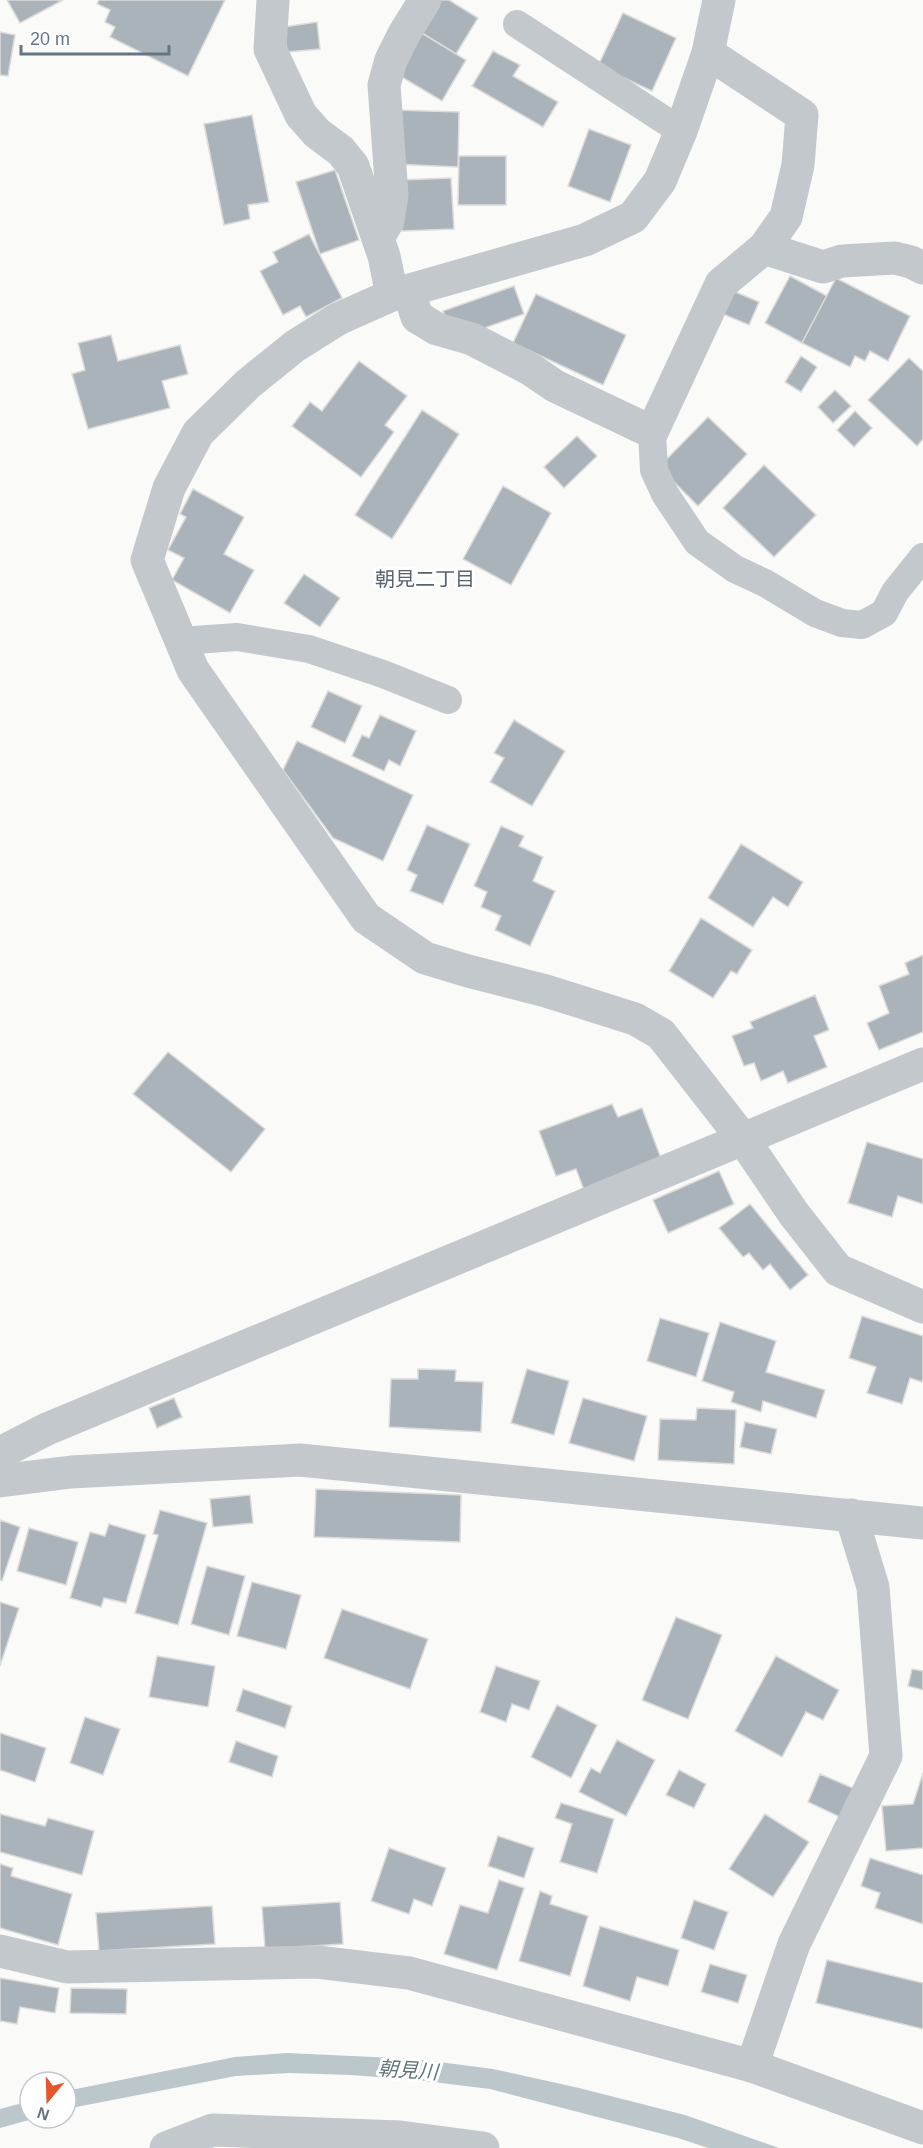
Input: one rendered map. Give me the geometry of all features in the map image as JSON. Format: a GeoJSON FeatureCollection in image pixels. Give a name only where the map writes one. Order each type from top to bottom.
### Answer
{"type":"FeatureCollection","features":[{"type":"Feature","properties":{"kind":"street"},"geometry":{"type":"LineString","coordinates":[[273,0],[270,49],[284,82],[301,115],[316,133],[341,151],[353,166],[372,225],[400,294],[417,317],[437,329],[472,339],[530,369],[555,386],[652,432],[721,284],[764,248],[786,217],[798,165],[802,115],[708,53]]}},
{"type":"Feature","properties":{"kind":"street"},"geometry":{"type":"LineString","coordinates":[[378,238],[388,221],[392,195],[384,85],[391,60],[425,0]]}},
{"type":"Feature","properties":{"kind":"street"},"geometry":{"type":"LineString","coordinates":[[718,0],[708,53],[681,131],[660,181],[633,217],[585,240],[400,294],[338,319],[295,346],[248,384],[198,433],[169,488],[147,560],[193,670],[366,918],[425,958],[635,1019],[661,1034],[744,1138],[794,1214],[838,1270],[923,1306]]}},
{"type":"Feature","properties":{"kind":"street"},"geometry":{"type":"LineString","coordinates":[[764,248],[823,267],[842,261],[895,258],[923,268]]}},
{"type":"Feature","properties":{"kind":"street"},"geometry":{"type":"LineString","coordinates":[[0,1453],[47,1429],[923,1064]]}},
{"type":"Feature","properties":{"kind":"street"},"geometry":{"type":"LineString","coordinates":[[0,1481],[71,1472],[300,1460],[923,1523]]}},
{"type":"Feature","properties":{"kind":"street"},"geometry":{"type":"LineString","coordinates":[[752,2066],[794,1944],[886,1756],[873,1587],[851,1515]]}},
{"type":"Feature","properties":{"kind":"street"},"geometry":{"type":"LineString","coordinates":[[0,1951],[67,1967],[317,1962],[409,1974],[752,2066],[923,2128]]}},
{"type":"Feature","properties":{"kind":"street"},"geometry":{"type":"LineString","coordinates":[[166,2148],[213,2130],[400,2137],[483,2148]]}},
{"type":"Feature","properties":{"kind":"lane"},"geometry":{"type":"LineString","coordinates":[[517,24],[681,131]]}},
{"type":"Feature","properties":{"kind":"lane"},"geometry":{"type":"LineString","coordinates":[[652,432],[654,470],[665,494],[697,542],[735,569],[765,583],[815,613],[842,623],[862,625],[884,613],[895,592],[923,557]]}},
{"type":"Feature","properties":{"kind":"lane"},"geometry":{"type":"LineString","coordinates":[[180,641],[237,637],[309,649],[383,674],[448,700]]}},
{"type":"Feature","properties":{"kind":"water","name":"朝見川"},"geometry":{"type":"Polygon","coordinates":[[[287,2053],[416,2059],[493,2069],[685,2115],[779,2148],[708,2148],[678,2138],[490,2089],[351,2075],[289,2073],[236,2076],[78,2107],[78,2089],[235,2057],[287,2053]]]}},
{"type":"Feature","properties":{"kind":"water"},"geometry":{"type":"Polygon","coordinates":[[[18,2104],[18,2123],[0,2128],[0,2109],[18,2104]]]}},
{"type":"Feature","properties":{"kind":"building"},"geometry":{"type":"Polygon","coordinates":[[[7,0],[63,0],[20,23],[7,0]]]}},
{"type":"Feature","properties":{"kind":"building"},"geometry":{"type":"Polygon","coordinates":[[[99,0],[225,0],[188,76],[110,37],[115,27],[105,22],[110,10],[97,4],[99,0]]]}},
{"type":"Feature","properties":{"kind":"building"},"geometry":{"type":"Polygon","coordinates":[[[440,0],[449,0],[478,18],[456,54],[420,32],[440,0]]]}},
{"type":"Feature","properties":{"kind":"building"},"geometry":{"type":"Polygon","coordinates":[[[623,13],[676,38],[652,91],[598,66],[623,13]]]}},
{"type":"Feature","properties":{"kind":"building"},"geometry":{"type":"Polygon","coordinates":[[[317,22],[320,49],[287,52],[284,27],[317,22]]]}},
{"type":"Feature","properties":{"kind":"building"},"geometry":{"type":"Polygon","coordinates":[[[0,32],[15,35],[8,76],[0,75],[0,32]]]}},
{"type":"Feature","properties":{"kind":"building"},"geometry":{"type":"Polygon","coordinates":[[[420,32],[466,60],[442,101],[395,73],[420,32]]]}},
{"type":"Feature","properties":{"kind":"building"},"geometry":{"type":"Polygon","coordinates":[[[493,51],[520,65],[513,76],[558,102],[543,127],[472,86],[493,51]]]}},
{"type":"Feature","properties":{"kind":"building"},"geometry":{"type":"Polygon","coordinates":[[[394,110],[459,112],[458,167],[393,164],[394,110]]]}},
{"type":"Feature","properties":{"kind":"building"},"geometry":{"type":"Polygon","coordinates":[[[252,115],[269,202],[248,205],[250,219],[224,225],[204,124],[252,115]]]}},
{"type":"Feature","properties":{"kind":"building"},"geometry":{"type":"Polygon","coordinates":[[[589,129],[631,145],[610,202],[568,186],[589,129]]]}},
{"type":"Feature","properties":{"kind":"building"},"geometry":{"type":"Polygon","coordinates":[[[459,156],[506,156],[506,205],[458,205],[459,156]]]}},
{"type":"Feature","properties":{"kind":"building"},"geometry":{"type":"Polygon","coordinates":[[[335,170],[359,240],[320,254],[296,182],[335,170]]]}},
{"type":"Feature","properties":{"kind":"building"},"geometry":{"type":"Polygon","coordinates":[[[451,178],[454,229],[402,231],[399,180],[451,178]]]}},
{"type":"Feature","properties":{"kind":"building"},"geometry":{"type":"Polygon","coordinates":[[[309,234],[342,298],[306,317],[300,306],[283,315],[260,271],[278,262],[273,252],[309,234]]]}},
{"type":"Feature","properties":{"kind":"building"},"geometry":{"type":"Polygon","coordinates":[[[790,276],[827,296],[802,343],[765,323],[790,276]]]}},
{"type":"Feature","properties":{"kind":"building"},"geometry":{"type":"Polygon","coordinates":[[[836,278],[910,316],[888,361],[870,351],[865,361],[855,356],[850,367],[802,343],[836,278]]]}},
{"type":"Feature","properties":{"kind":"building"},"geometry":{"type":"Polygon","coordinates":[[[514,286],[524,314],[473,332],[450,329],[443,311],[514,286]]]}},
{"type":"Feature","properties":{"kind":"building"},"geometry":{"type":"Polygon","coordinates":[[[731,290],[759,302],[749,325],[723,314],[731,290]]]}},
{"type":"Feature","properties":{"kind":"building"},"geometry":{"type":"Polygon","coordinates":[[[536,294],[626,335],[603,385],[513,343],[536,294]]]}},
{"type":"Feature","properties":{"kind":"building"},"geometry":{"type":"Polygon","coordinates":[[[111,335],[118,361],[180,345],[188,374],[162,381],[170,408],[88,429],[72,374],[85,370],[78,343],[111,335]]]}},
{"type":"Feature","properties":{"kind":"building"},"geometry":{"type":"Polygon","coordinates":[[[801,356],[817,367],[801,392],[785,382],[801,356]]]}},
{"type":"Feature","properties":{"kind":"building"},"geometry":{"type":"Polygon","coordinates":[[[909,358],[923,371],[923,439],[917,446],[868,400],[909,358]]]}},
{"type":"Feature","properties":{"kind":"building"},"geometry":{"type":"Polygon","coordinates":[[[359,361],[407,396],[385,425],[394,432],[361,477],[292,426],[310,402],[322,411],[359,361]]]}},
{"type":"Feature","properties":{"kind":"building"},"geometry":{"type":"Polygon","coordinates":[[[835,390],[851,406],[833,423],[818,407],[835,390]]]}},
{"type":"Feature","properties":{"kind":"building"},"geometry":{"type":"Polygon","coordinates":[[[422,410],[459,434],[392,539],[355,515],[422,410]]]}},
{"type":"Feature","properties":{"kind":"building"},"geometry":{"type":"Polygon","coordinates":[[[855,411],[872,428],[854,447],[837,430],[855,411]]]}},
{"type":"Feature","properties":{"kind":"building"},"geometry":{"type":"Polygon","coordinates":[[[708,417],[747,454],[698,506],[659,467],[708,417]]]}},
{"type":"Feature","properties":{"kind":"building"},"geometry":{"type":"Polygon","coordinates":[[[577,436],[597,456],[564,488],[544,467],[577,436]]]}},
{"type":"Feature","properties":{"kind":"building"},"geometry":{"type":"Polygon","coordinates":[[[764,465],[816,515],[774,557],[723,508],[764,465]]]}},
{"type":"Feature","properties":{"kind":"building"},"geometry":{"type":"Polygon","coordinates":[[[503,486],[551,513],[511,585],[463,559],[503,486]]]}},
{"type":"Feature","properties":{"kind":"building"},"geometry":{"type":"Polygon","coordinates":[[[193,489],[244,517],[224,554],[254,570],[230,613],[172,580],[184,558],[168,550],[186,517],[180,514],[193,489]]]}},
{"type":"Feature","properties":{"kind":"building"},"geometry":{"type":"Polygon","coordinates":[[[304,574],[340,598],[320,627],[284,603],[304,574]]]}},
{"type":"Feature","properties":{"kind":"building"},"geometry":{"type":"Polygon","coordinates":[[[328,691],[362,706],[345,743],[311,727],[328,691]]]}},
{"type":"Feature","properties":{"kind":"building"},"geometry":{"type":"Polygon","coordinates":[[[380,715],[416,731],[400,766],[389,760],[384,771],[352,756],[362,735],[369,738],[380,715]]]}},
{"type":"Feature","properties":{"kind":"building"},"geometry":{"type":"Polygon","coordinates":[[[514,720],[565,751],[532,806],[490,782],[504,758],[494,753],[514,720]]]}},
{"type":"Feature","properties":{"kind":"building"},"geometry":{"type":"Polygon","coordinates":[[[297,741],[413,795],[383,861],[333,838],[283,770],[297,741]]]}},
{"type":"Feature","properties":{"kind":"building"},"geometry":{"type":"Polygon","coordinates":[[[427,825],[470,844],[443,904],[410,891],[417,875],[407,870],[427,825]]]}},
{"type":"Feature","properties":{"kind":"building"},"geometry":{"type":"Polygon","coordinates":[[[501,826],[524,836],[519,846],[543,857],[533,881],[555,891],[530,946],[495,930],[501,916],[481,907],[487,892],[474,886],[501,826]]]}},
{"type":"Feature","properties":{"kind":"building"},"geometry":{"type":"Polygon","coordinates":[[[741,844],[803,882],[788,907],[773,897],[753,927],[708,898],[741,844]]]}},
{"type":"Feature","properties":{"kind":"building"},"geometry":{"type":"Polygon","coordinates":[[[701,918],[752,950],[737,974],[731,971],[713,998],[669,971],[701,918]]]}},
{"type":"Feature","properties":{"kind":"building"},"geometry":{"type":"Polygon","coordinates":[[[923,955],[923,1032],[879,1050],[867,1023],[889,1013],[879,986],[909,974],[905,963],[923,955]]]}},
{"type":"Feature","properties":{"kind":"building"},"geometry":{"type":"Polygon","coordinates":[[[815,995],[829,1030],[814,1036],[827,1067],[788,1083],[783,1071],[761,1081],[754,1063],[744,1066],[732,1036],[753,1028],[750,1022],[815,995]]]}},
{"type":"Feature","properties":{"kind":"building"},"geometry":{"type":"Polygon","coordinates":[[[168,1052],[265,1129],[231,1172],[133,1094],[168,1052]]]}},
{"type":"Feature","properties":{"kind":"building"},"geometry":{"type":"Polygon","coordinates":[[[612,1104],[618,1117],[642,1108],[662,1161],[584,1190],[576,1169],[556,1176],[539,1131],[612,1104]]]}},
{"type":"Feature","properties":{"kind":"building"},"geometry":{"type":"Polygon","coordinates":[[[867,1142],[923,1159],[923,1204],[898,1196],[892,1217],[848,1203],[867,1142]]]}},
{"type":"Feature","properties":{"kind":"building"},"geometry":{"type":"Polygon","coordinates":[[[719,1171],[734,1204],[668,1233],[653,1200],[719,1171]]]}},
{"type":"Feature","properties":{"kind":"building"},"geometry":{"type":"Polygon","coordinates":[[[750,1204],[808,1275],[790,1290],[770,1264],[763,1270],[749,1253],[743,1257],[719,1228],[750,1204]]]}},
{"type":"Feature","properties":{"kind":"building"},"geometry":{"type":"Polygon","coordinates":[[[862,1316],[923,1336],[922,1382],[910,1378],[902,1404],[867,1393],[876,1367],[849,1358],[862,1316]]]}},
{"type":"Feature","properties":{"kind":"building"},"geometry":{"type":"Polygon","coordinates":[[[660,1318],[709,1333],[696,1377],[647,1361],[660,1318]]]}},
{"type":"Feature","properties":{"kind":"building"},"geometry":{"type":"Polygon","coordinates":[[[720,1322],[776,1341],[766,1372],[825,1390],[816,1418],[763,1401],[761,1412],[731,1402],[734,1392],[702,1381],[720,1322]]]}},
{"type":"Feature","properties":{"kind":"building"},"geometry":{"type":"Polygon","coordinates":[[[418,1369],[456,1370],[455,1381],[483,1382],[481,1432],[389,1427],[391,1379],[418,1379],[418,1369]]]}},
{"type":"Feature","properties":{"kind":"building"},"geometry":{"type":"Polygon","coordinates":[[[527,1369],[569,1381],[554,1435],[511,1423],[527,1369]]]}},
{"type":"Feature","properties":{"kind":"building"},"geometry":{"type":"Polygon","coordinates":[[[174,1398],[182,1417],[157,1428],[149,1408],[174,1398]]]}},
{"type":"Feature","properties":{"kind":"building"},"geometry":{"type":"Polygon","coordinates":[[[583,1398],[647,1416],[634,1461],[569,1443],[583,1398]]]}},
{"type":"Feature","properties":{"kind":"building"},"geometry":{"type":"Polygon","coordinates":[[[697,1408],[736,1410],[734,1464],[658,1460],[660,1419],[696,1420],[697,1408]]]}},
{"type":"Feature","properties":{"kind":"building"},"geometry":{"type":"Polygon","coordinates":[[[745,1422],[777,1429],[771,1454],[740,1447],[745,1422]]]}},
{"type":"Feature","properties":{"kind":"building"},"geometry":{"type":"Polygon","coordinates":[[[316,1489],[461,1495],[460,1542],[314,1537],[316,1489]]]}},
{"type":"Feature","properties":{"kind":"building"},"geometry":{"type":"Polygon","coordinates":[[[250,1495],[253,1523],[213,1527],[210,1499],[250,1495]]]}},
{"type":"Feature","properties":{"kind":"building"},"geometry":{"type":"Polygon","coordinates":[[[160,1510],[207,1523],[178,1625],[135,1613],[158,1535],[153,1534],[160,1510]]]}},
{"type":"Feature","properties":{"kind":"building"},"geometry":{"type":"Polygon","coordinates":[[[0,1520],[20,1527],[2,1581],[0,1580],[0,1520]]]}},
{"type":"Feature","properties":{"kind":"building"},"geometry":{"type":"Polygon","coordinates":[[[109,1524],[146,1535],[126,1603],[104,1598],[101,1607],[70,1598],[90,1532],[105,1536],[109,1524]]]}},
{"type":"Feature","properties":{"kind":"building"},"geometry":{"type":"Polygon","coordinates":[[[29,1528],[78,1542],[66,1585],[17,1571],[29,1528]]]}},
{"type":"Feature","properties":{"kind":"building"},"geometry":{"type":"Polygon","coordinates":[[[207,1566],[245,1576],[229,1635],[191,1624],[207,1566]]]}},
{"type":"Feature","properties":{"kind":"building"},"geometry":{"type":"Polygon","coordinates":[[[252,1582],[301,1595],[286,1649],[237,1636],[252,1582]]]}},
{"type":"Feature","properties":{"kind":"building"},"geometry":{"type":"Polygon","coordinates":[[[0,1602],[19,1608],[0,1666],[0,1602]]]}},
{"type":"Feature","properties":{"kind":"building"},"geometry":{"type":"Polygon","coordinates":[[[342,1609],[428,1639],[410,1689],[324,1658],[342,1609]]]}},
{"type":"Feature","properties":{"kind":"building"},"geometry":{"type":"Polygon","coordinates":[[[676,1617],[722,1635],[688,1719],[642,1700],[676,1617]]]}},
{"type":"Feature","properties":{"kind":"building"},"geometry":{"type":"Polygon","coordinates":[[[157,1656],[215,1666],[208,1707],[149,1697],[157,1656]]]}},
{"type":"Feature","properties":{"kind":"building"},"geometry":{"type":"Polygon","coordinates":[[[776,1656],[839,1690],[823,1720],[806,1712],[782,1757],[735,1731],[776,1656]]]}},
{"type":"Feature","properties":{"kind":"building"},"geometry":{"type":"Polygon","coordinates":[[[496,1666],[540,1681],[529,1710],[512,1704],[506,1722],[480,1712],[496,1666]]]}},
{"type":"Feature","properties":{"kind":"building"},"geometry":{"type":"Polygon","coordinates":[[[912,1669],[923,1671],[923,1690],[908,1686],[912,1669]]]}},
{"type":"Feature","properties":{"kind":"building"},"geometry":{"type":"Polygon","coordinates":[[[243,1689],[292,1706],[285,1728],[236,1711],[243,1689]]]}},
{"type":"Feature","properties":{"kind":"building"},"geometry":{"type":"Polygon","coordinates":[[[557,1705],[597,1725],[571,1778],[531,1757],[557,1705]]]}},
{"type":"Feature","properties":{"kind":"building"},"geometry":{"type":"Polygon","coordinates":[[[85,1717],[120,1729],[103,1775],[70,1763],[85,1717]]]}},
{"type":"Feature","properties":{"kind":"building"},"geometry":{"type":"Polygon","coordinates":[[[0,1733],[46,1748],[35,1782],[0,1770],[0,1733]]]}},
{"type":"Feature","properties":{"kind":"building"},"geometry":{"type":"Polygon","coordinates":[[[617,1740],[655,1760],[626,1816],[579,1792],[591,1768],[600,1773],[617,1740]]]}},
{"type":"Feature","properties":{"kind":"building"},"geometry":{"type":"Polygon","coordinates":[[[236,1741],[278,1756],[272,1777],[229,1762],[236,1741]]]}},
{"type":"Feature","properties":{"kind":"building"},"geometry":{"type":"Polygon","coordinates":[[[679,1770],[706,1784],[694,1808],[666,1795],[679,1770]]]}},
{"type":"Feature","properties":{"kind":"building"},"geometry":{"type":"Polygon","coordinates":[[[923,1773],[923,1848],[886,1851],[882,1806],[913,1804],[923,1773]]]}},
{"type":"Feature","properties":{"kind":"building"},"geometry":{"type":"Polygon","coordinates":[[[820,1774],[855,1789],[842,1818],[808,1802],[820,1774]]]}},
{"type":"Feature","properties":{"kind":"building"},"geometry":{"type":"Polygon","coordinates":[[[561,1803],[614,1819],[597,1873],[560,1862],[572,1824],[555,1818],[561,1803]]]}},
{"type":"Feature","properties":{"kind":"building"},"geometry":{"type":"Polygon","coordinates":[[[0,1814],[45,1826],[48,1818],[94,1831],[82,1875],[0,1852],[0,1814]]]}},
{"type":"Feature","properties":{"kind":"building"},"geometry":{"type":"Polygon","coordinates":[[[765,1814],[809,1842],[773,1897],[729,1869],[765,1814]]]}},
{"type":"Feature","properties":{"kind":"building"},"geometry":{"type":"Polygon","coordinates":[[[498,1836],[534,1848],[524,1878],[488,1866],[498,1836]]]}},
{"type":"Feature","properties":{"kind":"building"},"geometry":{"type":"Polygon","coordinates":[[[389,1848],[446,1868],[432,1906],[414,1899],[409,1914],[371,1901],[389,1848]]]}},
{"type":"Feature","properties":{"kind":"building"},"geometry":{"type":"Polygon","coordinates":[[[870,1858],[923,1875],[923,1924],[875,1908],[880,1893],[861,1886],[870,1858]]]}},
{"type":"Feature","properties":{"kind":"building"},"geometry":{"type":"Polygon","coordinates":[[[0,1864],[13,1868],[11,1876],[72,1894],[58,1945],[0,1928],[0,1864]]]}},
{"type":"Feature","properties":{"kind":"building"},"geometry":{"type":"Polygon","coordinates":[[[499,1880],[524,1888],[497,1970],[444,1954],[460,1905],[488,1913],[499,1880]]]}},
{"type":"Feature","properties":{"kind":"building"},"geometry":{"type":"Polygon","coordinates":[[[540,1891],[552,1896],[550,1904],[588,1916],[570,1976],[519,1961],[540,1891]]]}},
{"type":"Feature","properties":{"kind":"building"},"geometry":{"type":"Polygon","coordinates":[[[694,1900],[728,1912],[714,1950],[681,1938],[694,1900]]]}},
{"type":"Feature","properties":{"kind":"building"},"geometry":{"type":"Polygon","coordinates":[[[340,1902],[343,1944],[265,1949],[262,1907],[340,1902]]]}},
{"type":"Feature","properties":{"kind":"building"},"geometry":{"type":"Polygon","coordinates":[[[212,1906],[215,1944],[99,1951],[96,1913],[212,1906]]]}},
{"type":"Feature","properties":{"kind":"building"},"geometry":{"type":"Polygon","coordinates":[[[600,1926],[679,1950],[668,1986],[637,1977],[630,2001],[583,1986],[600,1926]]]}},
{"type":"Feature","properties":{"kind":"building"},"geometry":{"type":"Polygon","coordinates":[[[827,1960],[923,1983],[923,2029],[816,2003],[827,1960]]]}},
{"type":"Feature","properties":{"kind":"building"},"geometry":{"type":"Polygon","coordinates":[[[710,1964],[747,1975],[738,2003],[701,1992],[710,1964]]]}},
{"type":"Feature","properties":{"kind":"building"},"geometry":{"type":"Polygon","coordinates":[[[0,1978],[59,1988],[55,2013],[20,2007],[17,2024],[0,2021],[0,1978]]]}},
{"type":"Feature","properties":{"kind":"building"},"geometry":{"type":"Polygon","coordinates":[[[71,1988],[127,1989],[126,2014],[70,2013],[71,1988]]]}},
{"type":"Feature","properties":{"kind":"district","name":"朝見二丁目"},"geometry":{"type":"Point","coordinates":[425,579]}}]}
